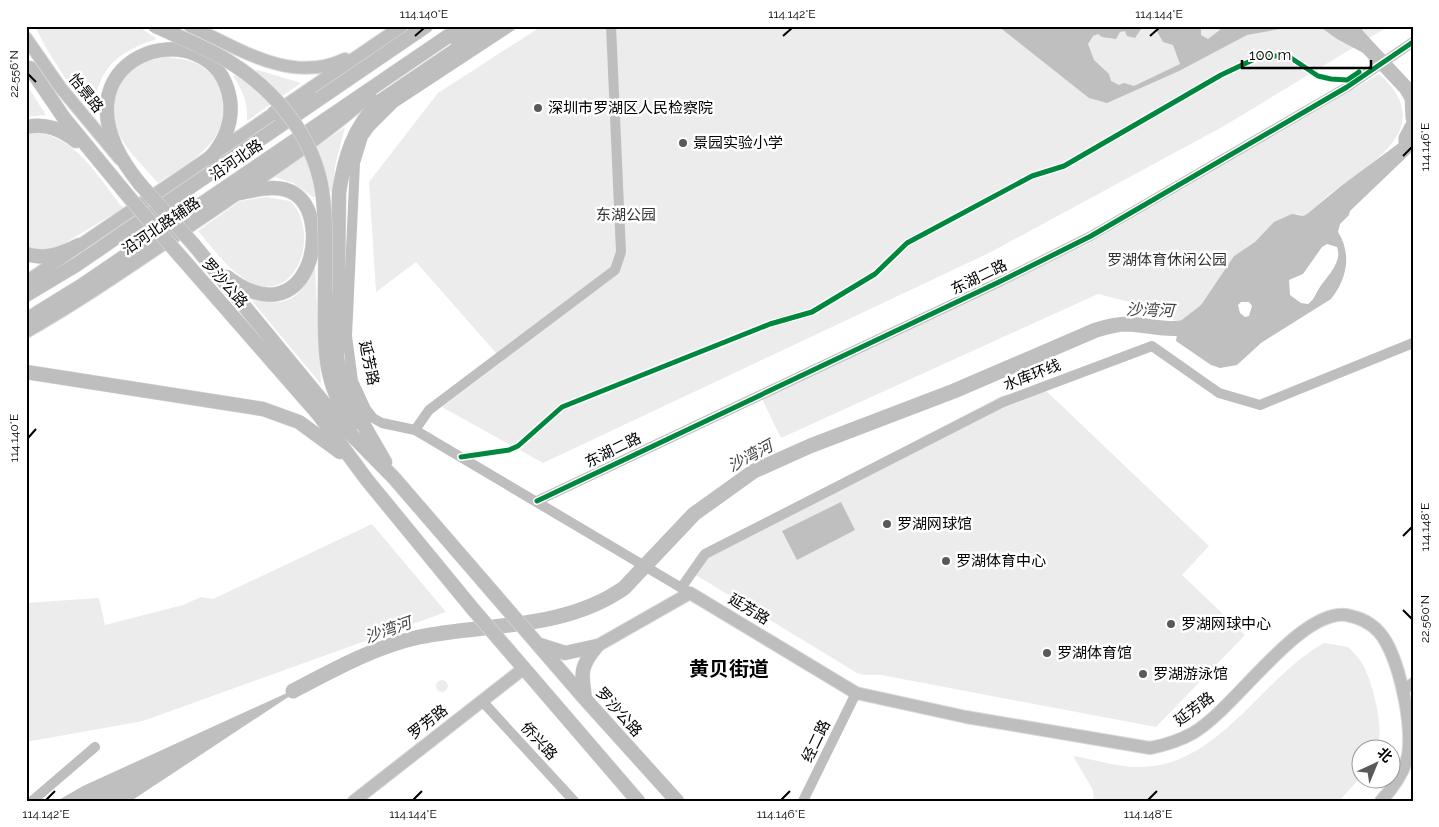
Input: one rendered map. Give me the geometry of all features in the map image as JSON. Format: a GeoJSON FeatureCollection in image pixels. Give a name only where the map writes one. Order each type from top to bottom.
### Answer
{"type":"FeatureCollection","features":[{"type":"Feature","properties":{"kind":"highway"},"geometry":{"type":"LineString","coordinates":[[155,26],[216,54],[241,69],[280,105],[298,127],[310,151],[321,188],[324,220],[325,357],[334,391],[347,416],[394,478]]}},
{"type":"Feature","properties":{"kind":"highway","name":"沿河北路"},"geometry":{"type":"LineString","coordinates":[[26,295],[76,265],[426,26]]}},
{"type":"Feature","properties":{"kind":"highway","name":"沿河北路"},"geometry":{"type":"LineString","coordinates":[[26,320],[81,286],[463,26]]}},
{"type":"Feature","properties":{"kind":"highway"},"geometry":{"type":"LineString","coordinates":[[394,478],[346,396],[337,358],[339,192],[343,167],[352,138],[368,113],[379,102],[491,26]]}},
{"type":"Feature","properties":{"kind":"highway","name":"罗沙公路"},"geometry":{"type":"LineString","coordinates":[[134,190],[125,165],[114,143],[106,111],[112,84],[129,62],[140,55],[167,48],[187,52],[206,61],[216,70],[226,88],[231,109],[230,123],[226,136],[210,158]]}},
{"type":"Feature","properties":{"kind":"highway"},"geometry":{"type":"LineString","coordinates":[[28,65],[134,190]]}},
{"type":"Feature","properties":{"kind":"highway","name":"罗沙公路"},"geometry":{"type":"LineString","coordinates":[[28,65],[64,118],[96,157],[134,190],[187,250],[319,415],[367,480],[519,665]]}},
{"type":"Feature","properties":{"kind":"highway"},"geometry":{"type":"LineString","coordinates":[[274,114],[347,79]]}},
{"type":"Feature","properties":{"kind":"highway"},"geometry":{"type":"LineString","coordinates":[[26,127],[51,127],[67,133],[96,157]]}},
{"type":"Feature","properties":{"kind":"highway"},"geometry":{"type":"LineString","coordinates":[[208,262],[240,286],[268,296],[290,289],[298,282],[308,266],[312,226],[310,216],[302,200],[295,194],[278,189],[239,193]]}},
{"type":"Feature","properties":{"kind":"highway"},"geometry":{"type":"LineString","coordinates":[[26,254],[44,257],[56,256],[79,245]]}},
{"type":"Feature","properties":{"kind":"highway","name":"罗沙公路"},"geometry":{"type":"LineString","coordinates":[[187,250],[208,262],[342,425],[421,508],[585,699],[677,801]]}},
{"type":"Feature","properties":{"kind":"highway"},"geometry":{"type":"LineString","coordinates":[[26,372],[263,409],[284,415],[299,422],[327,442],[367,480]]}},
{"type":"Feature","properties":{"kind":"highway"},"geometry":{"type":"LineString","coordinates":[[538,644],[565,653],[597,646]]}},
{"type":"Feature","properties":{"kind":"highway"},"geometry":{"type":"LineString","coordinates":[[585,699],[582,670],[584,662],[597,646]]}},
{"type":"Feature","properties":{"kind":"highway"},"geometry":{"type":"LineString","coordinates":[[519,665],[638,801]]}},
{"type":"Feature","properties":{"kind":"main road"},"geometry":{"type":"LineString","coordinates":[[190,26],[273,64],[295,69],[313,69],[333,65],[380,41]]}},
{"type":"Feature","properties":{"kind":"main road","name":"沿河北路辅路"},"geometry":{"type":"LineString","coordinates":[[26,282],[402,26]]}},
{"type":"Feature","properties":{"kind":"main road"},"geometry":{"type":"LineString","coordinates":[[430,48],[478,26]]}},
{"type":"Feature","properties":{"kind":"main road","name":"怡景路"},"geometry":{"type":"LineString","coordinates":[[26,38],[75,106],[125,165]]}},
{"type":"Feature","properties":{"kind":"main road","name":"沿河北路辅路"},"geometry":{"type":"LineString","coordinates":[[26,332],[80,301],[336,125],[403,66]]}},
{"type":"Feature","properties":{"kind":"main road"},"geometry":{"type":"LineString","coordinates":[[597,646],[686,590]]}},
{"type":"Feature","properties":{"kind":"main road","name":"延芳路"},"geometry":{"type":"LineString","coordinates":[[686,590],[856,693],[966,717],[1150,748],[1172,744],[1194,733],[1213,718],[1301,634],[1325,617],[1345,615],[1362,619],[1379,631],[1388,644],[1402,693],[1408,726],[1407,759],[1393,788],[1381,801]]}},
{"type":"Feature","properties":{"kind":"main road","name":"罗芳路"},"geometry":{"type":"LineString","coordinates":[[354,801],[482,701],[519,665]]}},
{"type":"Feature","properties":{"kind":"street","name":"延芳路"},"geometry":{"type":"LineString","coordinates":[[511,26],[386,110],[363,137],[352,177],[347,336],[350,368],[358,391],[374,418],[382,423],[415,430],[686,590]]}},
{"type":"Feature","properties":{"kind":"street"},"geometry":{"type":"LineString","coordinates":[[415,430],[429,410],[615,270],[619,264],[622,252],[611,26]]}},
{"type":"Feature","properties":{"kind":"street","name":"东湖二路"},"geometry":{"type":"LineString","coordinates":[[538,501],[1091,236],[1362,77],[1413,42]]}},
{"type":"Feature","properties":{"kind":"street","name":"水库环线"},"geometry":{"type":"LineString","coordinates":[[686,590],[706,554],[1003,402],[1152,346],[1219,393],[1260,405],[1413,343]]}},
{"type":"Feature","properties":{"kind":"street"},"geometry":{"type":"LineString","coordinates":[[1402,693],[1413,682]]}},
{"type":"Feature","properties":{"kind":"street","name":"经二路"},"geometry":{"type":"LineString","coordinates":[[803,801],[856,693]]}},
{"type":"Feature","properties":{"kind":"street","name":"侨兴路"},"geometry":{"type":"LineString","coordinates":[[482,701],[574,801]]}},
{"type":"Feature","properties":{"kind":"street"},"geometry":{"type":"LineString","coordinates":[[32,801],[96,747]]}},
{"type":"Feature","properties":{"kind":"green space"},"geometry":{"type":"Polygon","coordinates":[[[35,26],[138,26],[157,39],[130,50],[111,64],[99,85],[93,114],[54,61],[35,26]]]}},
{"type":"Feature","properties":{"kind":"green space","name":"东湖公园"},"geometry":{"type":"Polygon","coordinates":[[[542,26],[1389,26],[1224,126],[989,253],[543,463],[442,407],[503,361],[416,262],[376,292],[369,182],[438,93],[542,26]]]}},
{"type":"Feature","properties":{"kind":"green space"},"geometry":{"type":"Polygon","coordinates":[[[167,57],[193,62],[203,67],[211,75],[221,94],[223,116],[220,127],[210,144],[189,163],[158,183],[133,156],[121,138],[114,118],[114,108],[119,87],[131,70],[140,64],[167,57]]]}},
{"type":"Feature","properties":{"kind":"green space"},"geometry":{"type":"Polygon","coordinates":[[[258,70],[301,83],[247,121],[247,108],[244,97],[233,76],[258,70]]]}},
{"type":"Feature","properties":{"kind":"green space","name":"罗湖体育休闲公园"},"geometry":{"type":"Polygon","coordinates":[[[1379,74],[1395,91],[1402,108],[1402,123],[1396,137],[1386,150],[1307,214],[1303,216],[1298,214],[1266,231],[1255,242],[1234,256],[1201,305],[1179,322],[1130,302],[1098,294],[781,438],[762,399],[1090,243],[1379,74]]]}},
{"type":"Feature","properties":{"kind":"green space"},"geometry":{"type":"Polygon","coordinates":[[[26,84],[46,115],[26,117],[26,84]]]}},
{"type":"Feature","properties":{"kind":"green space"},"geometry":{"type":"Polygon","coordinates":[[[345,127],[335,166],[333,190],[313,197],[293,183],[275,177],[345,127]]]}},
{"type":"Feature","properties":{"kind":"green space"},"geometry":{"type":"Polygon","coordinates":[[[26,134],[48,135],[74,149],[123,208],[52,251],[26,248],[26,134]]]}},
{"type":"Feature","properties":{"kind":"green space"},"geometry":{"type":"Polygon","coordinates":[[[266,197],[290,201],[300,215],[304,231],[303,248],[298,264],[289,277],[277,285],[261,286],[243,278],[230,268],[198,231],[240,201],[266,197]]]}},
{"type":"Feature","properties":{"kind":"green space"},"geometry":{"type":"Polygon","coordinates":[[[315,267],[321,384],[251,300],[275,302],[291,298],[303,287],[315,267]]]}},
{"type":"Feature","properties":{"kind":"green space","name":"罗湖体育中心"},"geometry":{"type":"Polygon","coordinates":[[[1042,387],[1209,546],[1182,575],[1245,635],[1156,727],[881,675],[857,673],[689,571],[704,551],[1001,396],[1042,387]]]}},
{"type":"Feature","properties":{"kind":"green space"},"geometry":{"type":"Polygon","coordinates":[[[372,524],[446,612],[143,721],[26,742],[26,603],[99,598],[105,625],[183,605],[201,597],[213,599],[372,524]]]}},
{"type":"Feature","properties":{"kind":"green space"},"geometry":{"type":"Polygon","coordinates":[[[1324,643],[1348,647],[1360,660],[1371,683],[1379,719],[1379,740],[1352,740],[1352,787],[1339,801],[1094,801],[1093,790],[1073,756],[1133,767],[1169,763],[1194,752],[1217,737],[1301,658],[1324,643]]]}},
{"type":"Feature","properties":{"kind":"green space"},"geometry":{"type":"Polygon","coordinates":[[[440,680],[444,680],[448,686],[444,692],[440,692],[436,688],[436,684],[440,680]]]}},
{"type":"Feature","properties":{"kind":"shaded area"},"geometry":{"type":"Polygon","coordinates":[[[998,26],[1143,26],[1135,38],[1127,36],[1125,31],[1120,32],[1116,39],[1102,37],[1098,34],[1093,36],[1088,44],[1094,60],[1109,74],[1111,81],[1119,85],[1124,83],[1134,86],[1180,64],[1173,45],[1163,42],[1154,26],[1201,26],[1201,35],[1208,39],[1221,29],[1242,26],[1319,26],[1286,28],[1247,35],[1179,71],[1107,103],[1089,98],[998,26]]]}},
{"type":"Feature","properties":{"kind":"shaded area"},"geometry":{"type":"Polygon","coordinates":[[[1319,26],[1359,26],[1377,49],[1369,56],[1337,39],[1319,26]]]}},
{"type":"Feature","properties":{"kind":"shaded area"},"geometry":{"type":"Polygon","coordinates":[[[1406,138],[1394,160],[1353,199],[1349,215],[1340,224],[1338,232],[1345,249],[1346,266],[1341,283],[1331,299],[1261,343],[1237,365],[1220,368],[1211,365],[1176,341],[1179,322],[1201,305],[1234,256],[1255,242],[1274,222],[1292,214],[1303,216],[1307,214],[1341,186],[1406,138]],[[1327,244],[1322,247],[1303,274],[1289,280],[1290,295],[1301,303],[1308,304],[1312,300],[1336,263],[1338,258],[1337,247],[1327,244]],[[1241,302],[1238,305],[1240,313],[1245,317],[1249,316],[1252,306],[1249,302],[1241,302]]]}},
{"type":"Feature","properties":{"kind":"shaded area"},"geometry":{"type":"Polygon","coordinates":[[[841,502],[855,530],[797,560],[782,531],[841,502]]]}},
{"type":"Feature","properties":{"kind":"shaded area"},"geometry":{"type":"Polygon","coordinates":[[[311,682],[131,801],[57,801],[83,786],[311,682]]]}},
{"type":"Feature","properties":{"kind":"waterway","name":"沙湾河"},"geometry":{"type":"LineString","coordinates":[[1348,26],[1406,88],[1412,98],[1413,118]]}},
{"type":"Feature","properties":{"kind":"waterway","name":"沙湾河"},"geometry":{"type":"LineString","coordinates":[[1338,212],[1406,147],[1406,138],[1413,125]]}},
{"type":"Feature","properties":{"kind":"waterway","name":"沙湾河"},"geometry":{"type":"LineString","coordinates":[[293,691],[354,660],[402,641],[551,618],[601,602],[624,588],[694,514],[754,471],[810,446],[954,391],[1096,330],[1123,324],[1170,328],[1197,325]]}},
{"type":"Feature","properties":{"kind":"cycle path"},"geometry":{"type":"LineString","coordinates":[[537,501],[999,282],[1091,236],[1347,87],[1413,42]]}},
{"type":"Feature","properties":{"kind":"cycle path"},"geometry":{"type":"LineString","coordinates":[[461,457],[509,450],[518,446],[562,407],[770,324],[812,312],[875,274],[907,243],[1032,176],[1064,166],[1221,75],[1261,56],[1288,56],[1318,76],[1331,79],[1347,80],[1359,72]]}},
{"type":"Feature","properties":{"kind":"place","name":"深圳市罗湖区人民检察院"},"geometry":{"type":"Point","coordinates":[538,108]}},
{"type":"Feature","properties":{"kind":"place","name":"景园实验小学"},"geometry":{"type":"Point","coordinates":[683,143]}},
{"type":"Feature","properties":{"kind":"place","name":"罗湖网球馆"},"geometry":{"type":"Point","coordinates":[887,524]}},
{"type":"Feature","properties":{"kind":"place","name":"罗湖体育中心"},"geometry":{"type":"Point","coordinates":[946,561]}},
{"type":"Feature","properties":{"kind":"place","name":"罗湖网球中心"},"geometry":{"type":"Point","coordinates":[1171,624]}},
{"type":"Feature","properties":{"kind":"place","name":"罗湖体育馆"},"geometry":{"type":"Point","coordinates":[1047,653]}},
{"type":"Feature","properties":{"kind":"place","name":"罗湖游泳馆"},"geometry":{"type":"Point","coordinates":[1143,674]}},
{"type":"Feature","properties":{"kind":"district","name":"黄贝街道"},"geometry":{"type":"Point","coordinates":[729,669]}}]}
